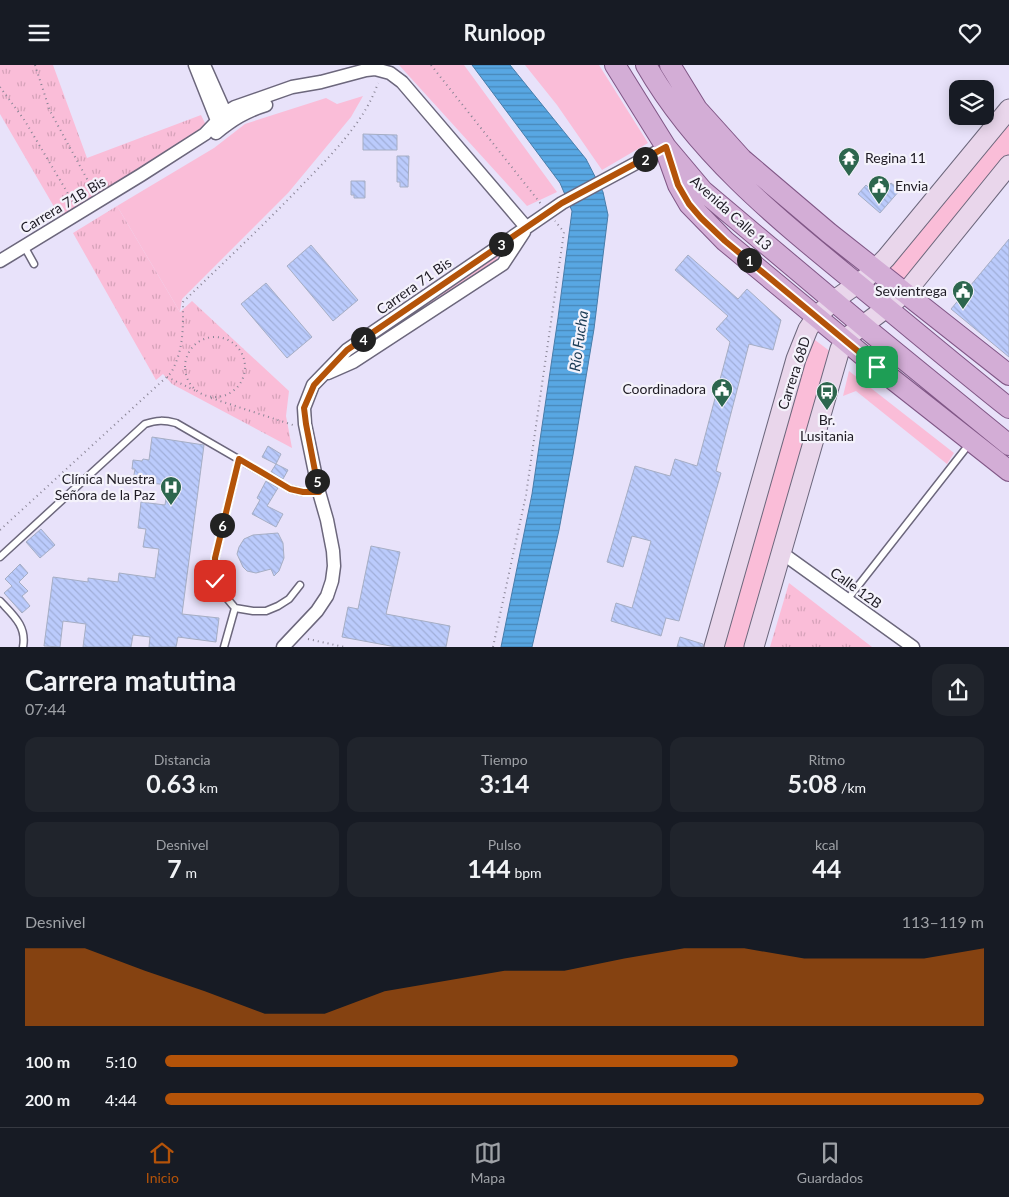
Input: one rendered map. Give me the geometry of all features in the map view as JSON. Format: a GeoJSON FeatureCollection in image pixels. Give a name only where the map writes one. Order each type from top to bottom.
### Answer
{"type":"FeatureCollection","features":[{"type":"Feature","properties":{"kind":"main road"},"geometry":{"type":"LineString","coordinates":[[615,65],[666,147]]}},
{"type":"Feature","properties":{"kind":"main road","name":"Avenida Calle 13"},"geometry":{"type":"LineString","coordinates":[[646,65],[668,101],[700,141],[744,187],[775,215],[1009,408]]}},
{"type":"Feature","properties":{"kind":"main road"},"geometry":{"type":"LineString","coordinates":[[670,65],[689,97],[709,123],[742,159],[875,270],[1009,375]]}},
{"type":"Feature","properties":{"kind":"main road"},"geometry":{"type":"LineString","coordinates":[[668,101],[709,123]]}},
{"type":"Feature","properties":{"kind":"main road","name":"Carrera 68D"},"geometry":{"type":"LineString","coordinates":[[714,647],[796,359],[808,329],[816,317],[833,301],[875,270],[1009,109]]}},
{"type":"Feature","properties":{"kind":"main road","name":"Avenida Calle 13"},"geometry":{"type":"LineString","coordinates":[[666,147],[703,191],[833,301],[1009,445]]}},
{"type":"Feature","properties":{"kind":"main road","name":"Avenida Calle 13"},"geometry":{"type":"LineString","coordinates":[[666,147],[678,185],[689,204],[725,241],[845,341],[1009,471]]}},
{"type":"Feature","properties":{"kind":"main road"},"geometry":{"type":"LineString","coordinates":[[754,647],[837,358],[845,341],[862,325],[904,293],[1009,165]]}},
{"type":"Feature","properties":{"kind":"street"},"geometry":{"type":"LineString","coordinates":[[195,65],[223,121]]}},
{"type":"Feature","properties":{"kind":"street"},"geometry":{"type":"LineString","coordinates":[[204,65],[223,121]]}},
{"type":"Feature","properties":{"kind":"street","name":"Carrera 71B Bis"},"geometry":{"type":"LineString","coordinates":[[0,261],[205,134],[246,103],[292,87],[321,82],[366,70],[383,71]]}},
{"type":"Feature","properties":{"kind":"street"},"geometry":{"type":"LineString","coordinates":[[383,71],[390,73],[402,83],[526,227]]}},
{"type":"Feature","properties":{"kind":"street"},"geometry":{"type":"LineString","coordinates":[[283,647],[317,611],[327,596],[334,567],[333,551],[319,492],[304,408],[314,385],[323,375],[353,362],[503,264],[526,227],[562,203],[666,147]]}},
{"type":"Feature","properties":{"kind":"street","name":"Calle 12B"},"geometry":{"type":"LineString","coordinates":[[782,553],[913,647]]}},
{"type":"Feature","properties":{"kind":"lane"},"geometry":{"type":"LineString","coordinates":[[24,246],[34,264]]}},
{"type":"Feature","properties":{"kind":"lane"},"geometry":{"type":"LineString","coordinates":[[0,557],[145,423],[155,420],[176,423],[290,489],[303,492],[319,492]]}},
{"type":"Feature","properties":{"kind":"lane"},"geometry":{"type":"LineString","coordinates":[[847,600],[971,442]]}},
{"type":"Feature","properties":{"kind":"lane"},"geometry":{"type":"LineString","coordinates":[[239,459],[215,558],[215,581],[220,590],[236,608],[253,611],[266,611],[289,599],[300,585]]}},
{"type":"Feature","properties":{"kind":"lane"},"geometry":{"type":"LineString","coordinates":[[0,601],[20,623],[25,639],[23,647]]}},
{"type":"Feature","properties":{"kind":"lane"},"geometry":{"type":"LineString","coordinates":[[224,647],[236,608]]}},
{"type":"Feature","properties":{"kind":"path"},"geometry":{"type":"LineString","coordinates":[[35,65],[50,111],[99,201]]}},
{"type":"Feature","properties":{"kind":"path"},"geometry":{"type":"LineString","coordinates":[[431,65],[564,232],[526,495],[493,647]]}},
{"type":"Feature","properties":{"kind":"path"},"geometry":{"type":"LineString","coordinates":[[0,530],[168,377],[181,348],[183,302],[291,197],[328,158],[355,125],[375,93],[383,71]]}},
{"type":"Feature","properties":{"kind":"path"},"geometry":{"type":"LineString","coordinates":[[0,87],[25,121],[79,213]]}},
{"type":"Feature","properties":{"kind":"path"},"geometry":{"type":"LineString","coordinates":[[198,392],[186,377],[184,367],[190,349],[198,341],[208,337],[228,340],[237,346],[242,355],[245,365],[244,374],[240,383],[226,395],[207,396]]}},
{"type":"Feature","properties":{"kind":"path"},"geometry":{"type":"LineString","coordinates":[[168,377],[207,396],[293,425]]}},
{"type":"Feature","properties":{"kind":"path"},"geometry":{"type":"LineString","coordinates":[[303,638],[344,647]]}},
{"type":"Feature","properties":{"kind":"green space"},"geometry":{"type":"Polygon","coordinates":[[[0,65],[53,65],[87,158],[201,115],[207,127],[60,217],[0,114],[0,65]]]}},
{"type":"Feature","properties":{"kind":"green space"},"geometry":{"type":"Polygon","coordinates":[[[399,65],[464,65],[557,192],[527,206],[399,65]]]}},
{"type":"Feature","properties":{"kind":"green space"},"geometry":{"type":"Polygon","coordinates":[[[525,65],[599,65],[648,143],[602,170],[557,105],[525,65]]]}},
{"type":"Feature","properties":{"kind":"green space"},"geometry":{"type":"Polygon","coordinates":[[[363,96],[351,117],[288,193],[182,299],[180,312],[117,206],[214,148],[245,124],[326,98],[337,104],[363,96]]]}},
{"type":"Feature","properties":{"kind":"green space"},"geometry":{"type":"Polygon","coordinates":[[[1009,122],[1009,155],[901,285],[886,271],[1009,122]]]}},
{"type":"Feature","properties":{"kind":"green space"},"geometry":{"type":"Polygon","coordinates":[[[117,206],[180,312],[192,301],[289,391],[286,416],[292,448],[172,384],[163,374],[156,380],[73,233],[117,206]]]}},
{"type":"Feature","properties":{"kind":"green space"},"geometry":{"type":"Polygon","coordinates":[[[502,251],[496,260],[362,352],[359,349],[502,251]]]}},
{"type":"Feature","properties":{"kind":"green space"},"geometry":{"type":"Polygon","coordinates":[[[811,337],[831,352],[746,647],[723,647],[811,337]]]}},
{"type":"Feature","properties":{"kind":"green space"},"geometry":{"type":"Polygon","coordinates":[[[849,371],[954,453],[947,464],[856,391],[843,396],[849,371]]]}},
{"type":"Feature","properties":{"kind":"green space"},"geometry":{"type":"Polygon","coordinates":[[[789,583],[872,647],[770,647],[789,583]]]}},
{"type":"Feature","properties":{"kind":"water","name":"Río Fucha"},"geometry":{"type":"Polygon","coordinates":[[[472,65],[510,65],[586,159],[603,192],[608,215],[594,329],[573,455],[559,530],[532,647],[501,647],[532,494],[572,211],[560,183],[472,65]]]}},
{"type":"Feature","properties":{"kind":"building"},"geometry":{"type":"Polygon","coordinates":[[[363,134],[397,135],[397,150],[363,150],[363,134]]]}},
{"type":"Feature","properties":{"kind":"building"},"geometry":{"type":"Polygon","coordinates":[[[397,156],[409,156],[408,187],[400,187],[400,182],[397,182],[397,156]]]}},
{"type":"Feature","properties":{"kind":"building"},"geometry":{"type":"Polygon","coordinates":[[[351,181],[365,181],[365,198],[354,198],[354,195],[351,195],[351,181]]]}},
{"type":"Feature","properties":{"kind":"building","name":"Envia"},"geometry":{"type":"Polygon","coordinates":[[[891,183],[900,190],[880,213],[858,194],[866,185],[879,197],[891,183]]]}},
{"type":"Feature","properties":{"kind":"building"},"geometry":{"type":"Polygon","coordinates":[[[1009,239],[1009,357],[951,309],[1009,239]]]}},
{"type":"Feature","properties":{"kind":"building"},"geometry":{"type":"Polygon","coordinates":[[[311,245],[358,300],[333,321],[287,266],[311,245]]]}},
{"type":"Feature","properties":{"kind":"building"},"geometry":{"type":"Polygon","coordinates":[[[688,255],[738,299],[747,289],[781,320],[773,350],[749,344],[716,471],[721,473],[679,621],[666,618],[661,636],[611,621],[616,603],[632,608],[651,541],[632,536],[623,567],[607,562],[635,466],[670,476],[675,459],[697,466],[730,342],[716,329],[728,316],[675,270],[688,255]]]}},
{"type":"Feature","properties":{"kind":"building"},"geometry":{"type":"Polygon","coordinates":[[[266,283],[312,337],[287,358],[241,304],[266,283]]]}},
{"type":"Feature","properties":{"kind":"building"},"geometry":{"type":"Polygon","coordinates":[[[152,437],[204,445],[182,614],[219,618],[216,642],[178,637],[176,647],[149,647],[150,637],[133,635],[131,647],[83,647],[86,624],[63,621],[60,647],[44,646],[53,577],[88,582],[88,578],[118,582],[119,573],[155,578],[159,549],[143,547],[146,529],[138,528],[141,502],[165,505],[168,485],[133,481],[135,469],[132,469],[133,460],[149,460],[152,437]]]}},
{"type":"Feature","properties":{"kind":"building"},"geometry":{"type":"Polygon","coordinates":[[[268,446],[281,454],[276,464],[262,457],[268,446]]]}},
{"type":"Feature","properties":{"kind":"building"},"geometry":{"type":"Polygon","coordinates":[[[276,464],[288,470],[283,479],[271,472],[276,464]]]}},
{"type":"Feature","properties":{"kind":"building"},"geometry":{"type":"Polygon","coordinates":[[[266,481],[278,488],[267,506],[283,514],[276,527],[252,514],[260,500],[257,498],[266,481]]]}},
{"type":"Feature","properties":{"kind":"building"},"geometry":{"type":"Polygon","coordinates":[[[41,529],[55,545],[40,558],[26,542],[41,529]]]}},
{"type":"Feature","properties":{"kind":"building"},"geometry":{"type":"Polygon","coordinates":[[[278,533],[283,543],[284,558],[279,571],[274,576],[271,569],[256,573],[247,571],[237,554],[244,539],[253,535],[278,533]]]}},
{"type":"Feature","properties":{"kind":"building"},"geometry":{"type":"Polygon","coordinates":[[[371,546],[400,552],[386,614],[450,626],[446,647],[396,647],[342,637],[348,607],[358,609],[371,546]]]}},
{"type":"Feature","properties":{"kind":"building"},"geometry":{"type":"Polygon","coordinates":[[[20,564],[28,573],[19,582],[28,591],[22,596],[30,606],[22,613],[4,593],[12,586],[5,579],[20,564]]]}},
{"type":"Feature","properties":{"kind":"building"},"geometry":{"type":"Polygon","coordinates":[[[680,637],[703,644],[703,647],[677,647],[680,637]]]}},
{"type":"Feature","properties":{"kind":"place","name":"Regina 11"},"geometry":{"type":"Point","coordinates":[849,177]}},
{"type":"Feature","properties":{"kind":"place","name":"Envia"},"geometry":{"type":"Point","coordinates":[879,205]}},
{"type":"Feature","properties":{"kind":"place","name":"Sevientrega"},"geometry":{"type":"Point","coordinates":[963,310]}},
{"type":"Feature","properties":{"kind":"place","name":"Coordinadora"},"geometry":{"type":"Point","coordinates":[722,408]}},
{"type":"Feature","properties":{"kind":"place","name":"Br. Lusitania"},"geometry":{"type":"Point","coordinates":[827,411]}},
{"type":"Feature","properties":{"kind":"place","name":"Clínica Nuestra Señora de la Paz"},"geometry":{"type":"Point","coordinates":[171,506]}},
{"type":"Feature","properties":{"kind":"route"},"geometry":{"type":"LineString","coordinates":[[215,581],[215,558],[239,459],[290,489],[303,492],[319,492],[304,408],[314,385],[347,350],[562,203],[666,147],[678,185],[689,204],[701,218],[725,241],[877,367]]}}]}
